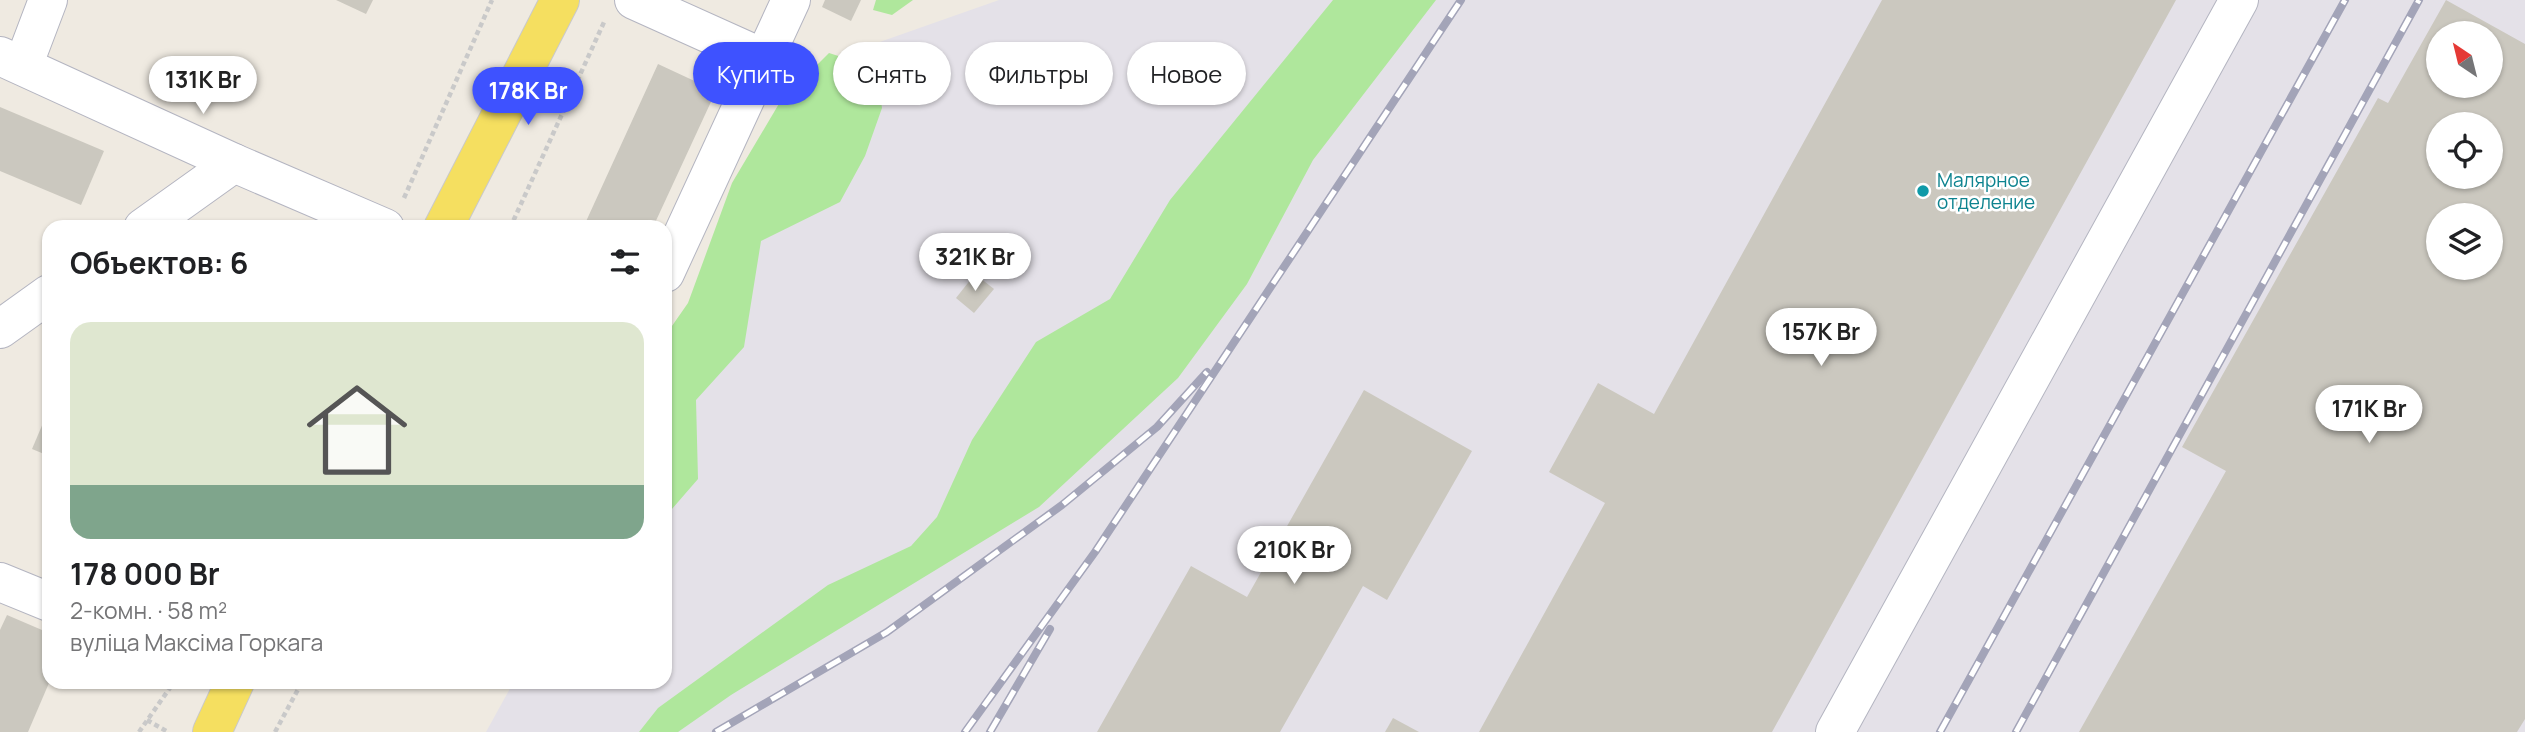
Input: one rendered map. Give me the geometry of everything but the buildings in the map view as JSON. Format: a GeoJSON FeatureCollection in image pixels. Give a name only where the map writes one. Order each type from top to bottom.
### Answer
{"type":"FeatureCollection","features":[{"type":"Feature","properties":{"kind":"main road"},"geometry":{"type":"LineString","coordinates":[[445,220],[541,0]]}},
{"type":"Feature","properties":{"kind":"main road"},"geometry":{"type":"LineString","coordinates":[[446,220],[560,0]]}},
{"type":"Feature","properties":{"kind":"main road"},"geometry":{"type":"LineString","coordinates":[[212,732],[231,689]]}},
{"type":"Feature","properties":{"kind":"street"},"geometry":{"type":"LineString","coordinates":[[48,0],[12,61],[234,163],[394,215]]}},
{"type":"Feature","properties":{"kind":"street"},"geometry":{"type":"LineString","coordinates":[[772,42],[791,0]]}},
{"type":"Feature","properties":{"kind":"street"},"geometry":{"type":"LineString","coordinates":[[1835,732],[2239,0]]}},
{"type":"Feature","properties":{"kind":"street"},"geometry":{"type":"LineString","coordinates":[[621,6],[719,42]]}},
{"type":"Feature","properties":{"kind":"street"},"geometry":{"type":"LineString","coordinates":[[672,258],[744,105]]}},
{"type":"Feature","properties":{"kind":"street"},"geometry":{"type":"LineString","coordinates":[[154,220],[234,163]]}},
{"type":"Feature","properties":{"kind":"street"},"geometry":{"type":"LineString","coordinates":[[0,329],[42,299]]}},
{"type":"Feature","properties":{"kind":"street"},"geometry":{"type":"LineString","coordinates":[[0,582],[42,599]]}},
{"type":"Feature","properties":{"kind":"path"},"geometry":{"type":"LineString","coordinates":[[394,215],[492,0]]}},
{"type":"Feature","properties":{"kind":"path"},"geometry":{"type":"LineString","coordinates":[[514,220],[621,6]]}},
{"type":"Feature","properties":{"kind":"path"},"geometry":{"type":"LineString","coordinates":[[139,732],[169,689]]}},
{"type":"Feature","properties":{"kind":"path"},"geometry":{"type":"LineString","coordinates":[[275,732],[298,689]]}},
{"type":"Feature","properties":{"kind":"path"},"geometry":{"type":"LineString","coordinates":[[147,720],[168,732]]}},
{"type":"Feature","properties":{"kind":"shaded area"},"geometry":{"type":"Polygon","coordinates":[[[999,0],[2525,0],[2525,732],[486,732],[510,689],[672,689],[672,389],[833,94],[833,105],[951,105],[951,42],[880,42],[999,0]]]}},
{"type":"Feature","properties":{"kind":"green space"},"geometry":{"type":"Polygon","coordinates":[[[876,0],[913,0],[892,15],[873,10],[876,0]]]}},
{"type":"Feature","properties":{"kind":"green space"},"geometry":{"type":"Polygon","coordinates":[[[1333,0],[1436,0],[1313,160],[1247,284],[1178,378],[1039,507],[731,695],[678,732],[639,732],[658,708],[828,585],[911,546],[937,517],[972,440],[1036,342],[1110,299],[1170,200],[1333,0]]]}},
{"type":"Feature","properties":{"kind":"green space"},"geometry":{"type":"Polygon","coordinates":[[[829,53],[833,54],[833,105],[882,105],[865,156],[840,202],[761,241],[744,347],[696,400],[698,479],[672,509],[672,326],[688,303],[732,183],[778,105],[819,105],[819,63],[829,53]]]}},
{"type":"Feature","properties":{"kind":"railway"},"geometry":{"type":"LineString","coordinates":[[965,732],[1095,552],[1461,0]]}},
{"type":"Feature","properties":{"kind":"railway"},"geometry":{"type":"LineString","coordinates":[[1940,732],[2345,0]]}},
{"type":"Feature","properties":{"kind":"railway"},"geometry":{"type":"LineString","coordinates":[[2016,732],[2419,0]]}},
{"type":"Feature","properties":{"kind":"railway"},"geometry":{"type":"LineString","coordinates":[[716,732],[887,632],[1062,505],[1157,427],[1207,372]]}},
{"type":"Feature","properties":{"kind":"railway"},"geometry":{"type":"LineString","coordinates":[[990,732],[1050,629]]}},
{"type":"Feature","properties":{"kind":"place","name":"Малярное отделение"},"geometry":{"type":"Point","coordinates":[1923,191]}}]}
